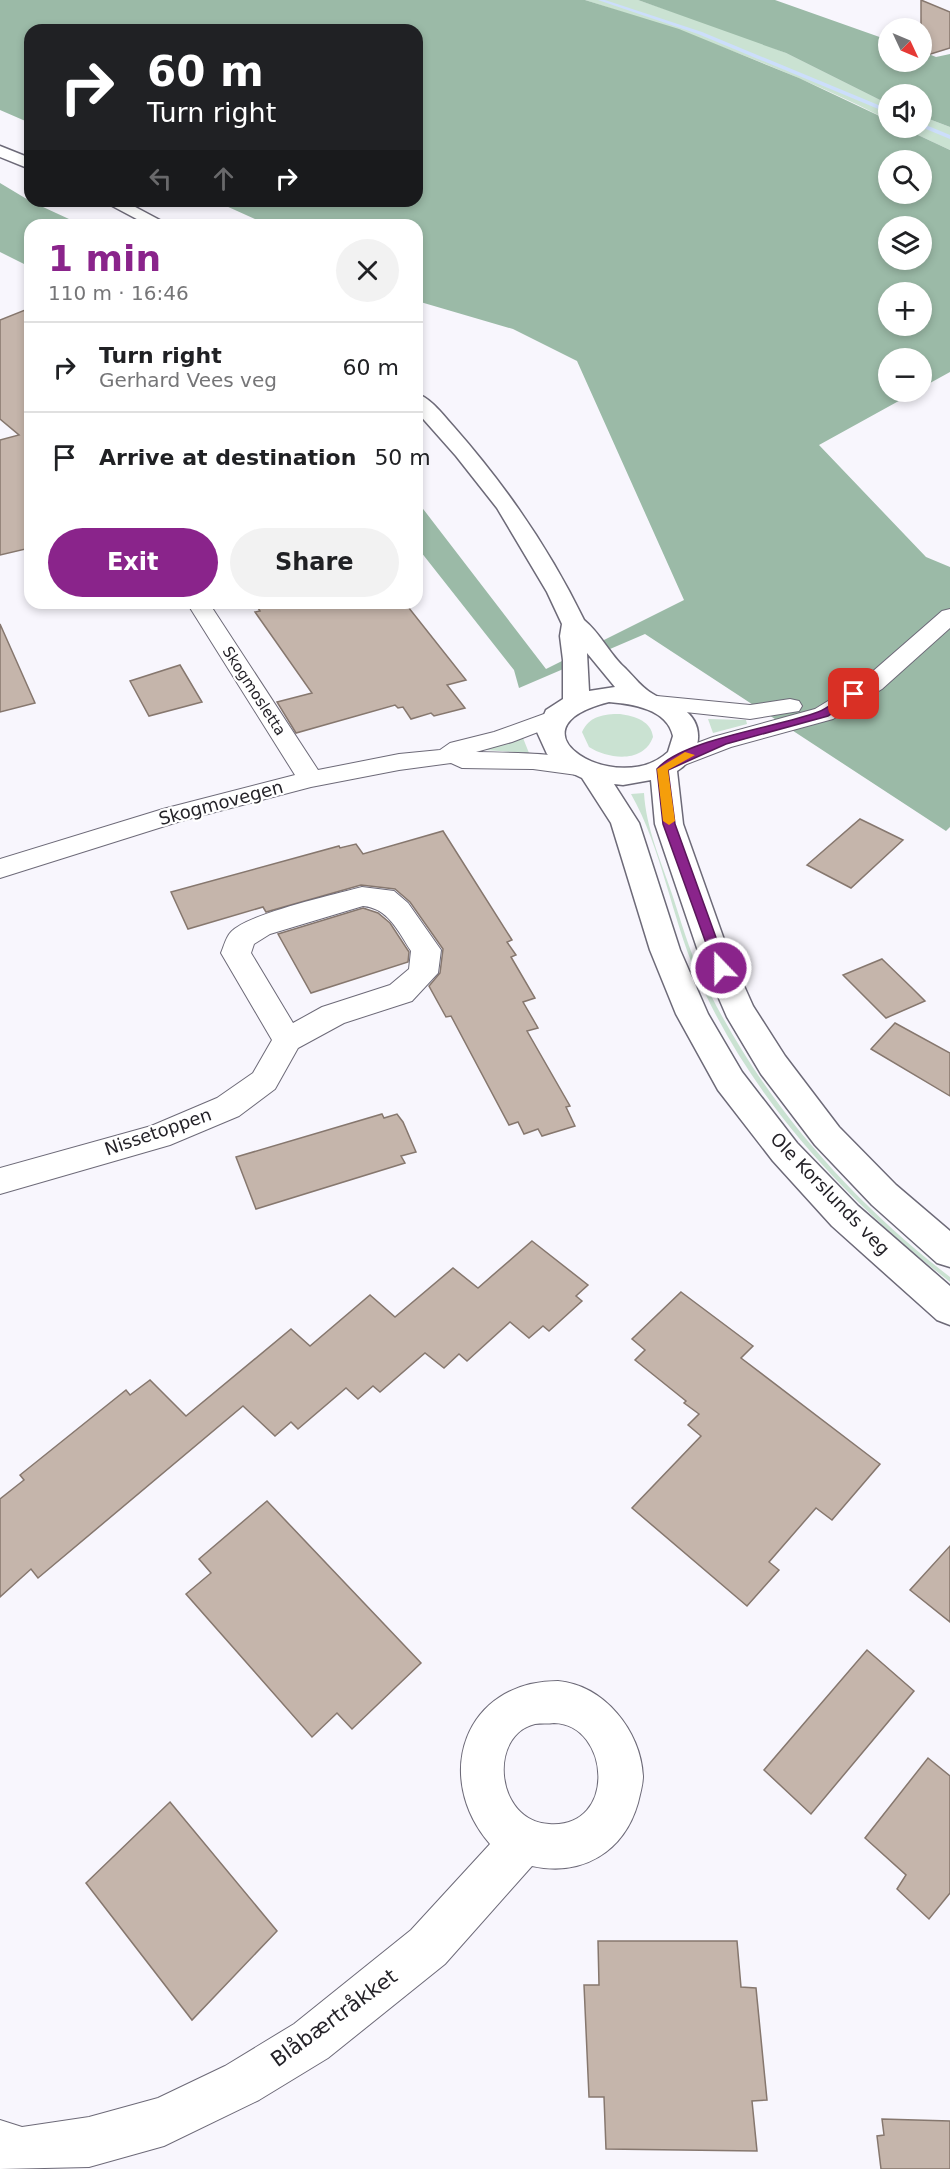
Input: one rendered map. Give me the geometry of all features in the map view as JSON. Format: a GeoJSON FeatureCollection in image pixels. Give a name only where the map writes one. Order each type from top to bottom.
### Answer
{"type":"FeatureCollection","features":[{"type":"Feature","properties":{"kind":"street"},"geometry":{"type":"LineString","coordinates":[[0,151],[24,161]]}},
{"type":"Feature","properties":{"kind":"street"},"geometry":{"type":"LineString","coordinates":[[124,207],[148,219]]}},
{"type":"Feature","properties":{"kind":"street"},"geometry":{"type":"LineString","coordinates":[[423,407],[489,480],[527,533],[574,624],[585,633],[613,671],[650,701],[670,711],[685,730],[683,751],[668,765],[669,824],[712,948],[738,1009],[774,1065],[827,1136],[884,1195],[950,1252]]}},
{"type":"Feature","properties":{"kind":"street","name":"Skogmosletta"},"geometry":{"type":"LineString","coordinates":[[202,609],[311,779]]}},
{"type":"Feature","properties":{"kind":"street"},"geometry":{"type":"LineString","coordinates":[[836,705],[819,702],[750,711],[650,701],[609,694],[576,701],[555,717],[550,728],[550,738],[554,749],[585,770],[630,777],[668,765],[722,742],[824,714],[873,684],[910,654],[950,616]]}},
{"type":"Feature","properties":{"kind":"street"},"geometry":{"type":"LineString","coordinates":[[574,624],[572,636],[576,660],[576,701]]}},
{"type":"Feature","properties":{"kind":"street","name":"Skogmovegen"},"geometry":{"type":"LineString","coordinates":[[446,757],[459,749],[503,737],[555,717]]}},
{"type":"Feature","properties":{"kind":"street","name":"Skogmovegen"},"geometry":{"type":"LineString","coordinates":[[0,869],[172,815],[311,779],[399,762],[446,757],[455,760],[524,761],[585,770]]}},
{"type":"Feature","properties":{"kind":"street","name":"Ole Korslunds veg"},"geometry":{"type":"LineString","coordinates":[[585,770],[625,823],[664,950],[692,1014],[730,1081],[785,1152],[830,1200],[914,1280],[950,1309]]}},
{"type":"Feature","properties":{"kind":"street"},"geometry":{"type":"LineString","coordinates":[[362,896],[384,898],[398,910],[426,950],[423,973],[400,993],[333,1015],[287,1040],[236,953],[242,938],[260,927],[362,896]]}},
{"type":"Feature","properties":{"kind":"street","name":"Nissetoppen"},"geometry":{"type":"LineString","coordinates":[[0,1181],[159,1136],[228,1107],[264,1081],[287,1040]]}},
{"type":"Feature","properties":{"kind":"street","name":"Blåbærtråkket"},"geometry":{"type":"LineString","coordinates":[[0,2145],[22,2152],[89,2142],[164,2121],[242,2083],[311,2041],[428,1947],[523,1842]]}},
{"type":"Feature","properties":{"kind":"green space"},"geometry":{"type":"Polygon","coordinates":[[[0,0],[585,0],[679,29],[799,78],[878,115],[878,138],[924,138],[950,150],[950,372],[932,382],[932,348],[878,348],[878,402],[897,402],[819,445],[926,557],[950,567],[950,827],[946,831],[645,634],[519,688],[514,670],[423,555],[423,509],[546,669],[684,600],[577,361],[513,329],[423,303],[423,219],[255,219],[228,207],[423,207],[423,24],[24,24],[24,120],[0,110],[0,0]]]}},
{"type":"Feature","properties":{"kind":"green space"},"geometry":{"type":"Polygon","coordinates":[[[585,0],[638,0],[738,34],[786,53],[878,99],[878,115],[777,69],[663,26],[585,0]]]}},
{"type":"Feature","properties":{"kind":"green space"},"geometry":{"type":"Polygon","coordinates":[[[638,0],[775,0],[878,36],[878,72],[932,72],[932,55],[936,57],[950,54],[950,127],[932,120],[932,84],[878,84],[878,99],[786,53],[638,0]]]}},
{"type":"Feature","properties":{"kind":"green space"},"geometry":{"type":"Polygon","coordinates":[[[932,120],[950,127],[950,150],[924,138],[932,138],[932,120]]]}},
{"type":"Feature","properties":{"kind":"green space"},"geometry":{"type":"Polygon","coordinates":[[[0,183],[24,197],[24,207],[43,207],[69,219],[24,219],[24,264],[0,252],[0,183]]]}},
{"type":"Feature","properties":{"kind":"green space"},"geometry":{"type":"Polygon","coordinates":[[[620,714],[646,723],[653,737],[648,746],[641,752],[624,757],[606,754],[589,747],[582,732],[589,722],[603,715],[620,714]]]}},
{"type":"Feature","properties":{"kind":"green space"},"geometry":{"type":"Polygon","coordinates":[[[708,719],[746,720],[747,724],[713,733],[708,719]]]}},
{"type":"Feature","properties":{"kind":"green space"},"geometry":{"type":"Polygon","coordinates":[[[523,738],[529,753],[485,750],[487,749],[523,738]]]}},
{"type":"Feature","properties":{"kind":"green space"},"geometry":{"type":"Polygon","coordinates":[[[644,793],[651,832],[693,956],[724,1019],[749,1061],[807,1141],[840,1178],[875,1213],[950,1277],[950,1282],[873,1217],[837,1181],[772,1104],[743,1062],[718,1019],[687,951],[651,837],[631,794],[644,793]]]}},
{"type":"Feature","properties":{"kind":"building"},"geometry":{"type":"Polygon","coordinates":[[[921,0],[950,12],[950,48],[932,54],[932,18],[921,18],[921,0]]]}},
{"type":"Feature","properties":{"kind":"building"},"geometry":{"type":"Polygon","coordinates":[[[24,310],[24,549],[0,555],[0,440],[19,435],[0,419],[0,320],[24,310]]]}},
{"type":"Feature","properties":{"kind":"building"},"geometry":{"type":"Polygon","coordinates":[[[259,609],[410,609],[466,680],[447,685],[465,708],[434,716],[431,713],[411,719],[403,707],[398,708],[395,705],[296,733],[277,702],[312,693],[255,612],[260,611],[259,609]]]}},
{"type":"Feature","properties":{"kind":"building"},"geometry":{"type":"Polygon","coordinates":[[[0,624],[35,703],[0,712],[0,624]]]}},
{"type":"Feature","properties":{"kind":"building"},"geometry":{"type":"Polygon","coordinates":[[[180,665],[202,702],[149,716],[130,681],[180,665]]]}},
{"type":"Feature","properties":{"kind":"building"},"geometry":{"type":"Polygon","coordinates":[[[860,819],[903,840],[851,888],[807,865],[860,819]]]}},
{"type":"Feature","properties":{"kind":"building"},"geometry":{"type":"Polygon","coordinates":[[[443,831],[512,940],[507,942],[516,955],[511,957],[535,998],[523,1002],[538,1028],[527,1031],[570,1106],[566,1107],[575,1126],[542,1136],[538,1129],[524,1134],[518,1122],[509,1125],[451,1016],[446,1017],[429,986],[440,973],[443,949],[410,902],[395,889],[361,885],[266,912],[263,907],[188,929],[171,892],[339,846],[340,848],[356,844],[363,854],[443,831]]]}},
{"type":"Feature","properties":{"kind":"building"},"geometry":{"type":"Polygon","coordinates":[[[363,908],[378,913],[390,923],[409,952],[408,962],[311,993],[278,934],[363,908]]]}},
{"type":"Feature","properties":{"kind":"building"},"geometry":{"type":"Polygon","coordinates":[[[882,959],[925,1001],[886,1018],[843,975],[882,959]]]}},
{"type":"Feature","properties":{"kind":"building"},"geometry":{"type":"Polygon","coordinates":[[[895,1023],[950,1053],[950,1096],[871,1049],[895,1023]]]}},
{"type":"Feature","properties":{"kind":"building"},"geometry":{"type":"Polygon","coordinates":[[[382,1114],[384,1118],[397,1114],[403,1122],[416,1152],[401,1156],[405,1163],[256,1209],[236,1157],[382,1114]]]}},
{"type":"Feature","properties":{"kind":"building"},"geometry":{"type":"Polygon","coordinates":[[[532,1241],[588,1285],[576,1296],[582,1301],[549,1331],[543,1326],[529,1338],[510,1322],[467,1361],[459,1354],[444,1368],[425,1353],[380,1392],[373,1386],[358,1399],[346,1388],[298,1429],[291,1422],[275,1436],[243,1406],[38,1578],[31,1569],[0,1597],[0,1499],[24,1480],[20,1475],[126,1390],[130,1395],[150,1380],[186,1416],[291,1329],[310,1346],[370,1295],[395,1317],[453,1268],[478,1288],[532,1241]]]}},
{"type":"Feature","properties":{"kind":"building"},"geometry":{"type":"Polygon","coordinates":[[[681,1292],[753,1346],[741,1358],[880,1464],[832,1520],[816,1508],[769,1562],[779,1570],[747,1606],[632,1508],[701,1436],[688,1425],[699,1414],[635,1360],[645,1350],[632,1339],[681,1292]]]}},
{"type":"Feature","properties":{"kind":"building"},"geometry":{"type":"Polygon","coordinates":[[[267,1501],[421,1663],[352,1729],[337,1713],[312,1737],[186,1594],[211,1573],[199,1559],[267,1501]]]}},
{"type":"Feature","properties":{"kind":"building"},"geometry":{"type":"Polygon","coordinates":[[[950,1546],[950,1622],[910,1590],[950,1546]]]}},
{"type":"Feature","properties":{"kind":"building"},"geometry":{"type":"Polygon","coordinates":[[[867,1650],[914,1691],[811,1814],[764,1770],[867,1650]]]}},
{"type":"Feature","properties":{"kind":"building"},"geometry":{"type":"Polygon","coordinates":[[[928,1758],[950,1776],[950,1893],[929,1919],[897,1889],[906,1875],[865,1838],[928,1758]]]}},
{"type":"Feature","properties":{"kind":"building"},"geometry":{"type":"Polygon","coordinates":[[[170,1802],[277,1931],[192,2020],[86,1883],[170,1802]]]}},
{"type":"Feature","properties":{"kind":"building"},"geometry":{"type":"Polygon","coordinates":[[[598,1941],[737,1941],[741,1987],[756,1988],[767,2100],[752,2101],[757,2151],[606,2149],[604,2097],[589,2097],[584,1985],[599,1985],[598,1941]]]}},
{"type":"Feature","properties":{"kind":"building"},"geometry":{"type":"Polygon","coordinates":[[[882,2119],[950,2121],[950,2169],[881,2169],[877,2136],[884,2135],[882,2119]]]}},
{"type":"Feature","properties":{"kind":"waterway"},"geometry":{"type":"LineString","coordinates":[[600,0],[700,33],[878,107]]}},
{"type":"Feature","properties":{"kind":"waterway"},"geometry":{"type":"LineString","coordinates":[[932,130],[950,137]]}},
{"type":"Feature","properties":{"kind":"slow traffic"},"geometry":{"type":"LineString","coordinates":[[669,821],[663,769],[674,761],[689,755]]}},
{"type":"Feature","properties":{"kind":"route"},"geometry":{"type":"LineString","coordinates":[[721,968],[669,824],[663,769],[674,761],[722,742],[824,714],[854,694]]}}]}
